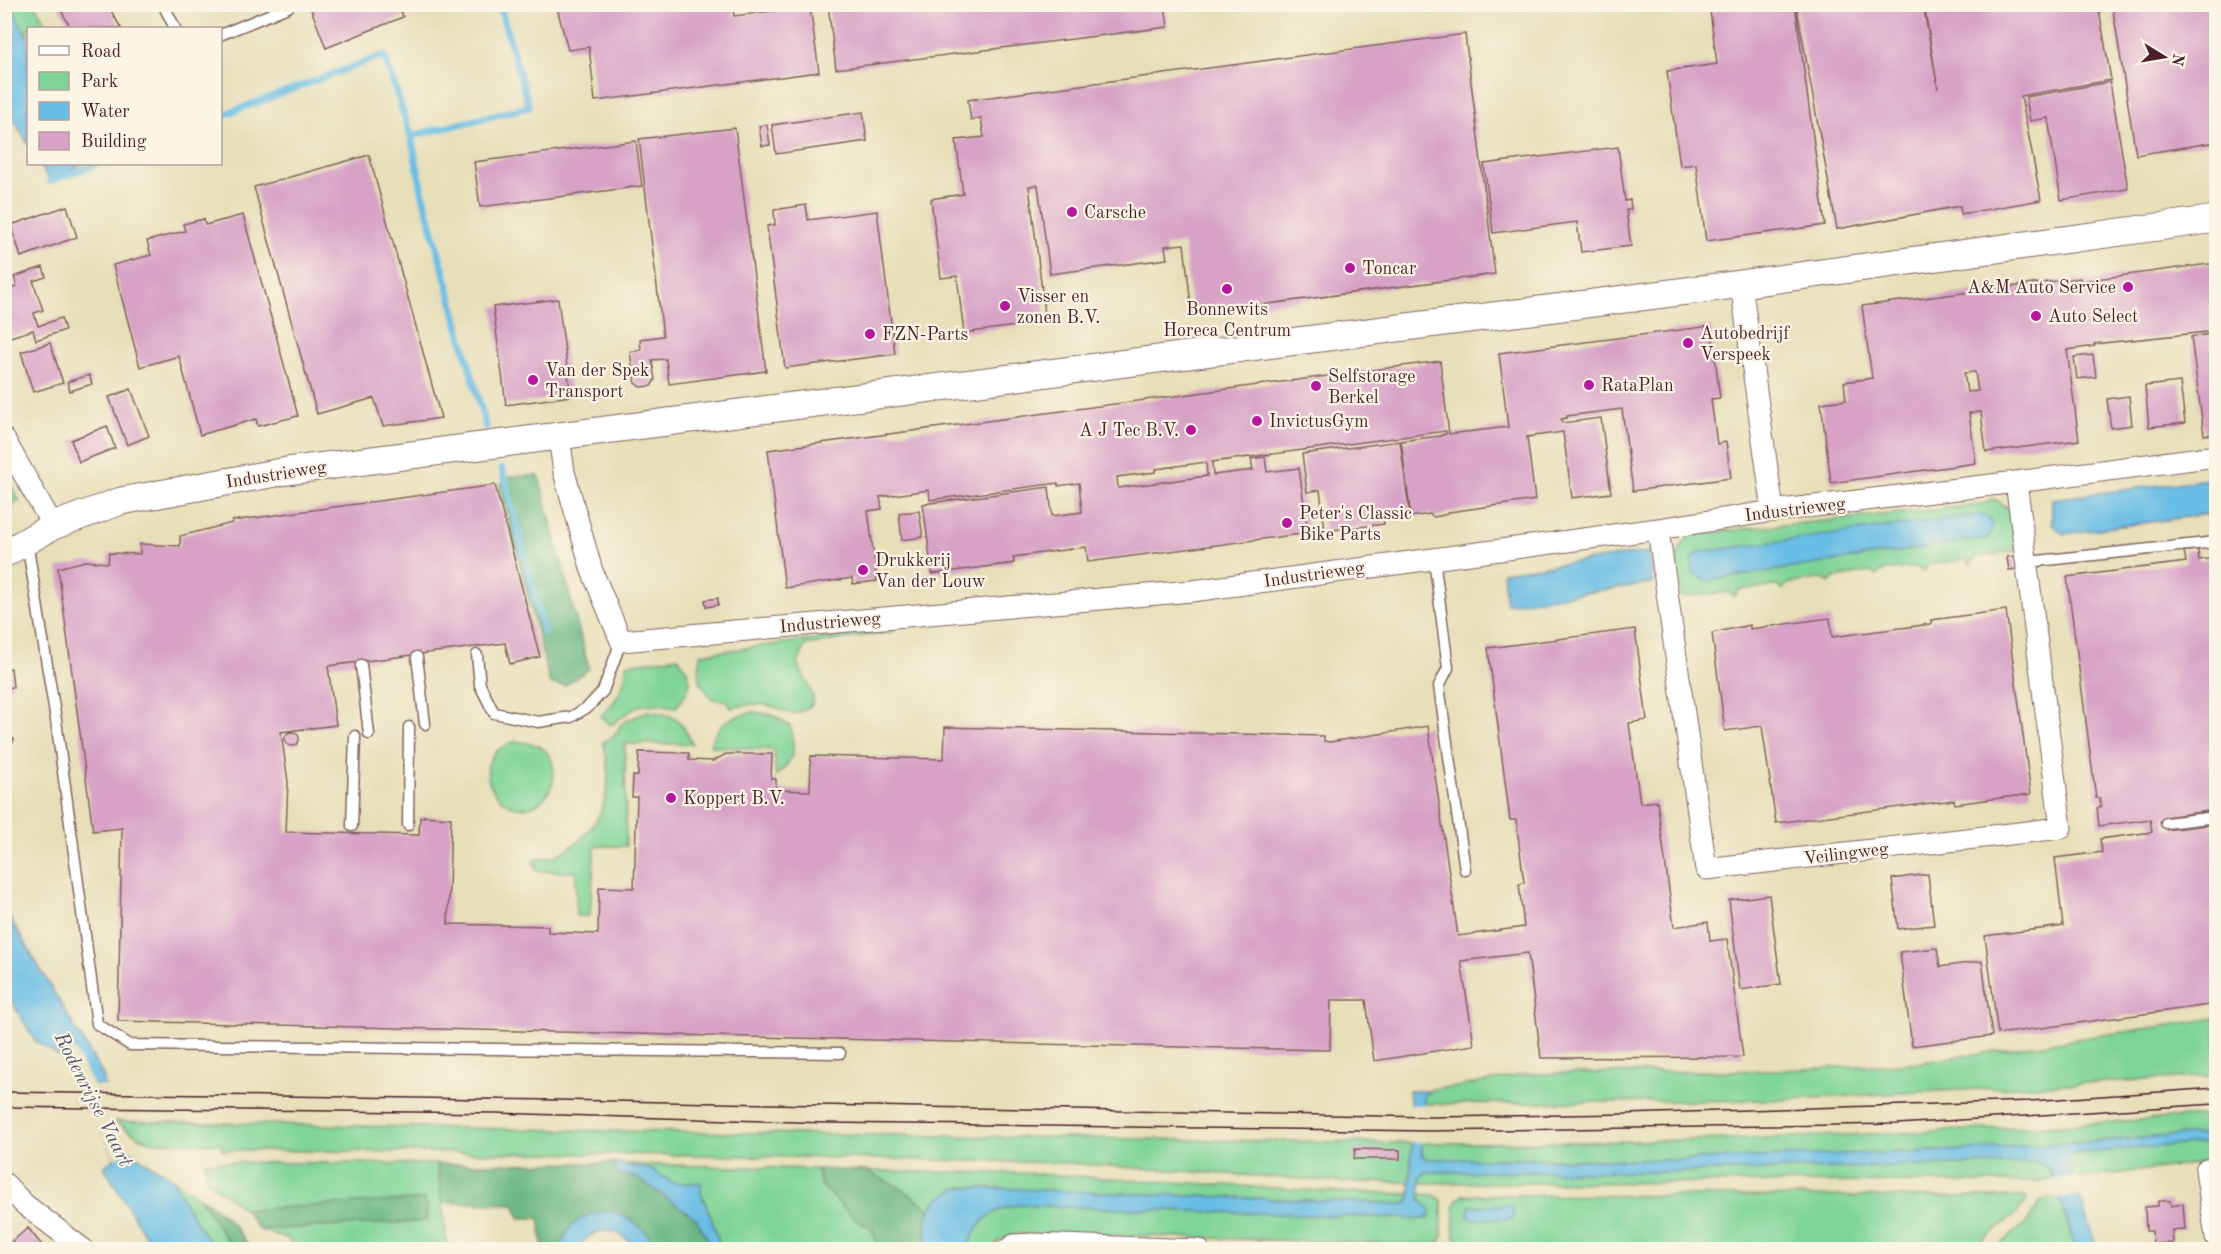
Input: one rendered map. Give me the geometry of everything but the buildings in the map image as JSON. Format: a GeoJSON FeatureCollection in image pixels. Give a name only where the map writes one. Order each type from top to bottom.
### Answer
{"type":"FeatureCollection","features":[{"type":"Feature","properties":{"kind":"street","name":"Industrieweg"},"geometry":{"type":"LineString","coordinates":[[14,548],[53,526],[122,501],[276,472],[1741,284],[2217,219]]}},
{"type":"Feature","properties":{"kind":"street"},"geometry":{"type":"LineString","coordinates":[[1741,284],[1773,511]]}},
{"type":"Feature","properties":{"kind":"street"},"geometry":{"type":"LineString","coordinates":[[559,437],[564,472],[592,571],[621,642]]}},
{"type":"Feature","properties":{"kind":"street"},"geometry":{"type":"LineString","coordinates":[[4,439],[53,526]]}},
{"type":"Feature","properties":{"kind":"street","name":"Industrieweg"},"geometry":{"type":"LineString","coordinates":[[621,642],[1192,591],[1658,529],[1773,511],[2217,456]]}},
{"type":"Feature","properties":{"kind":"street","name":"Veilingweg"},"geometry":{"type":"LineString","coordinates":[[1658,529],[1706,869],[2061,828],[2016,482]]}},
{"type":"Feature","properties":{"kind":"street"},"geometry":{"type":"LineString","coordinates":[[2211,1169],[2217,1237]]}},
{"type":"Feature","properties":{"kind":"street"},"geometry":{"type":"LineString","coordinates":[[4,1183],[24,1204],[84,1250]]}},
{"type":"Feature","properties":{"kind":"street"},"geometry":{"type":"LineString","coordinates":[[1007,1250],[1014,1245],[1033,1244],[1199,1250]]}},
{"type":"Feature","properties":{"kind":"lane"},"geometry":{"type":"LineString","coordinates":[[163,4],[174,27]]}},
{"type":"Feature","properties":{"kind":"lane"},"geometry":{"type":"LineString","coordinates":[[222,34],[288,7],[287,4]]}},
{"type":"Feature","properties":{"kind":"lane"},"geometry":{"type":"LineString","coordinates":[[2028,562],[2217,542]]}},
{"type":"Feature","properties":{"kind":"lane"},"geometry":{"type":"LineString","coordinates":[[14,548],[28,548],[56,720],[98,1024],[130,1045],[840,1053]]}},
{"type":"Feature","properties":{"kind":"lane"},"geometry":{"type":"LineString","coordinates":[[1434,558],[1448,668],[1439,686],[1465,870]]}},
{"type":"Feature","properties":{"kind":"lane"},"geometry":{"type":"LineString","coordinates":[[477,655],[480,685],[494,713],[538,722],[571,717],[588,707],[603,691],[621,642]]}},
{"type":"Feature","properties":{"kind":"lane"},"geometry":{"type":"LineString","coordinates":[[417,657],[425,724]]}},
{"type":"Feature","properties":{"kind":"lane"},"geometry":{"type":"LineString","coordinates":[[361,664],[369,734]]}},
{"type":"Feature","properties":{"kind":"lane"},"geometry":{"type":"LineString","coordinates":[[408,825],[409,727]]}},
{"type":"Feature","properties":{"kind":"lane"},"geometry":{"type":"LineString","coordinates":[[352,825],[355,736]]}},
{"type":"Feature","properties":{"kind":"lane"},"geometry":{"type":"LineString","coordinates":[[2166,824],[2217,817]]}},
{"type":"Feature","properties":{"kind":"green space"},"geometry":{"type":"Polygon","coordinates":[[[10,5],[35,5],[47,27],[27,27],[27,36],[10,5]]]}},
{"type":"Feature","properties":{"kind":"green space"},"geometry":{"type":"Polygon","coordinates":[[[4,473],[19,500],[5,514],[4,514],[4,473]]]}},
{"type":"Feature","properties":{"kind":"green space"},"geometry":{"type":"Polygon","coordinates":[[[511,476],[539,476],[589,669],[565,686],[550,684],[500,484],[511,476]]]}},
{"type":"Feature","properties":{"kind":"green space"},"geometry":{"type":"Polygon","coordinates":[[[1994,499],[2010,509],[2017,551],[1976,557],[1971,564],[1965,559],[1928,565],[1924,571],[1917,567],[1881,571],[1876,576],[1870,572],[1834,578],[1829,583],[1823,578],[1787,584],[1782,590],[1777,586],[1739,590],[1734,597],[1728,592],[1681,597],[1677,570],[1678,555],[1685,541],[1693,534],[1980,505],[1994,499]]]}},
{"type":"Feature","properties":{"kind":"green space"},"geometry":{"type":"Polygon","coordinates":[[[892,629],[893,632],[805,645],[798,664],[813,696],[812,705],[797,713],[788,713],[762,704],[731,708],[727,701],[712,699],[699,681],[700,654],[892,629]]]}},
{"type":"Feature","properties":{"kind":"green space"},"geometry":{"type":"Polygon","coordinates":[[[678,657],[687,671],[690,682],[686,694],[676,707],[657,704],[638,706],[611,725],[601,716],[620,693],[627,664],[678,657]]]}},
{"type":"Feature","properties":{"kind":"green space"},"geometry":{"type":"Polygon","coordinates":[[[648,711],[676,719],[684,728],[692,744],[625,744],[626,846],[595,846],[590,916],[576,916],[576,872],[537,871],[533,860],[558,855],[587,833],[602,810],[606,797],[608,770],[603,742],[614,736],[622,723],[648,711]]]}},
{"type":"Feature","properties":{"kind":"green space"},"geometry":{"type":"Polygon","coordinates":[[[753,712],[773,715],[790,726],[793,742],[792,754],[787,764],[776,776],[774,750],[710,746],[717,731],[726,721],[753,712]]]}},
{"type":"Feature","properties":{"kind":"green space"},"geometry":{"type":"Polygon","coordinates":[[[516,741],[534,744],[545,750],[552,762],[554,775],[547,794],[533,805],[519,808],[505,802],[494,792],[488,778],[489,764],[497,751],[516,741]]]}},
{"type":"Feature","properties":{"kind":"green space"},"geometry":{"type":"Polygon","coordinates":[[[2216,1018],[2216,1076],[1776,1100],[1424,1104],[1424,1096],[1432,1089],[1457,1087],[1527,1074],[1783,1070],[1916,1063],[2216,1018]]]}},
{"type":"Feature","properties":{"kind":"green space"},"geometry":{"type":"Polygon","coordinates":[[[2216,1115],[2216,1133],[1968,1150],[1675,1160],[1426,1159],[1422,1154],[1422,1143],[1819,1136],[2216,1115]]]}},
{"type":"Feature","properties":{"kind":"green space"},"geometry":{"type":"Polygon","coordinates":[[[114,1121],[1412,1143],[1410,1182],[1345,1182],[1064,1163],[694,1155],[222,1150],[222,1144],[153,1142],[139,1137],[114,1121]]]}},
{"type":"Feature","properties":{"kind":"green space"},"geometry":{"type":"Polygon","coordinates":[[[2216,1142],[2216,1161],[2074,1179],[2068,1160],[2075,1152],[2216,1142]]]}},
{"type":"Feature","properties":{"kind":"green space"},"geometry":{"type":"Polygon","coordinates":[[[205,1162],[437,1164],[448,1249],[295,1249],[288,1238],[259,1230],[427,1221],[425,1200],[245,1210],[206,1179],[205,1162]]]}},
{"type":"Feature","properties":{"kind":"green space"},"geometry":{"type":"Polygon","coordinates":[[[616,1163],[616,1174],[636,1177],[696,1218],[710,1243],[710,1249],[654,1249],[654,1246],[630,1218],[566,1233],[560,1249],[543,1249],[539,1218],[520,1218],[514,1204],[442,1203],[437,1164],[616,1163]]]}},
{"type":"Feature","properties":{"kind":"green space"},"geometry":{"type":"Polygon","coordinates":[[[2033,1163],[2046,1167],[2054,1180],[2026,1182],[1420,1183],[1421,1177],[1426,1172],[1676,1172],[2033,1163]]]}},
{"type":"Feature","properties":{"kind":"green space"},"geometry":{"type":"Polygon","coordinates":[[[623,1164],[816,1169],[822,1186],[856,1220],[872,1229],[879,1249],[721,1249],[701,1193],[701,1183],[673,1183],[650,1169],[623,1166],[623,1164]]]}},
{"type":"Feature","properties":{"kind":"green space"},"geometry":{"type":"Polygon","coordinates":[[[816,1169],[866,1171],[904,1190],[929,1209],[927,1249],[879,1249],[872,1229],[856,1220],[822,1186],[816,1169]]]}},
{"type":"Feature","properties":{"kind":"green space"},"geometry":{"type":"Polygon","coordinates":[[[866,1171],[1023,1173],[1410,1194],[1405,1204],[960,1187],[937,1199],[929,1209],[904,1190],[866,1171]]]}},
{"type":"Feature","properties":{"kind":"green space"},"geometry":{"type":"Polygon","coordinates":[[[173,1179],[199,1197],[233,1249],[214,1249],[185,1204],[173,1179]]]}},
{"type":"Feature","properties":{"kind":"green space"},"geometry":{"type":"Polygon","coordinates":[[[1420,1194],[1435,1195],[1442,1201],[1442,1236],[1441,1241],[1434,1245],[1016,1234],[998,1241],[992,1249],[968,1250],[975,1232],[985,1219],[999,1210],[1017,1205],[1426,1219],[1430,1214],[1420,1199],[1420,1194]]]}},
{"type":"Feature","properties":{"kind":"green space"},"geometry":{"type":"Polygon","coordinates":[[[1462,1195],[2024,1197],[2028,1199],[2017,1213],[1971,1250],[1579,1250],[1461,1246],[1455,1237],[1454,1220],[1455,1203],[1462,1195]]]}},
{"type":"Feature","properties":{"kind":"green space"},"geometry":{"type":"Polygon","coordinates":[[[199,1197],[228,1220],[251,1249],[233,1249],[199,1197]]]}},
{"type":"Feature","properties":{"kind":"green space"},"geometry":{"type":"Polygon","coordinates":[[[2059,1197],[2076,1249],[1994,1250],[2027,1222],[2042,1200],[2059,1197]]]}},
{"type":"Feature","properties":{"kind":"green space"},"geometry":{"type":"Polygon","coordinates":[[[425,1199],[428,1221],[259,1230],[245,1210],[425,1199]]]}},
{"type":"Feature","properties":{"kind":"water"},"geometry":{"type":"Polygon","coordinates":[[[4,5],[10,5],[27,36],[27,143],[5,103],[4,5]]]}},
{"type":"Feature","properties":{"kind":"water"},"geometry":{"type":"Polygon","coordinates":[[[40,165],[79,165],[50,181],[40,165]]]}},
{"type":"Feature","properties":{"kind":"water"},"geometry":{"type":"Polygon","coordinates":[[[2216,478],[2216,513],[2064,534],[2052,524],[2052,499],[2216,478]]]}},
{"type":"Feature","properties":{"kind":"water"},"geometry":{"type":"Polygon","coordinates":[[[1984,514],[1990,519],[1992,525],[1988,538],[1706,581],[1693,573],[1692,559],[1699,552],[1984,514]]]}},
{"type":"Feature","properties":{"kind":"water"},"geometry":{"type":"Polygon","coordinates":[[[1649,552],[1653,583],[1506,604],[1503,572],[1649,552]]]}},
{"type":"Feature","properties":{"kind":"water","name":"Rodenrijse Vaart"},"geometry":{"type":"Polygon","coordinates":[[[4,908],[103,1075],[105,1086],[93,1086],[129,1151],[173,1179],[185,1204],[214,1249],[153,1249],[104,1167],[115,1158],[63,1059],[35,1041],[5,990],[4,908]]]}},
{"type":"Feature","properties":{"kind":"water"},"geometry":{"type":"Polygon","coordinates":[[[1408,1091],[1428,1091],[1424,1096],[1422,1154],[1427,1159],[1675,1160],[1968,1150],[2216,1133],[2216,1142],[2071,1154],[2068,1162],[2097,1249],[2076,1249],[2050,1170],[2040,1163],[2033,1163],[1676,1172],[1426,1172],[1421,1177],[1420,1200],[1430,1209],[1430,1214],[1426,1219],[1017,1205],[999,1210],[985,1219],[975,1232],[968,1249],[927,1250],[926,1228],[930,1211],[940,1198],[960,1187],[1405,1204],[1410,1194],[1412,1143],[1408,1091]]]}},
{"type":"Feature","properties":{"kind":"water"},"geometry":{"type":"Polygon","coordinates":[[[616,1163],[650,1169],[673,1183],[701,1183],[701,1193],[721,1249],[710,1249],[710,1243],[696,1218],[636,1177],[616,1174],[616,1163]]]}},
{"type":"Feature","properties":{"kind":"water"},"geometry":{"type":"Polygon","coordinates":[[[1513,1205],[1513,1219],[1471,1219],[1467,1215],[1470,1206],[1513,1205]]]}},
{"type":"Feature","properties":{"kind":"water"},"geometry":{"type":"Polygon","coordinates":[[[609,1211],[638,1224],[648,1234],[654,1249],[634,1249],[621,1235],[606,1231],[590,1236],[577,1249],[560,1249],[568,1232],[577,1221],[583,1217],[609,1211]]]}},
{"type":"Feature","properties":{"kind":"pier"},"geometry":{"type":"Polygon","coordinates":[[[74,1049],[94,1086],[108,1086],[106,1089],[98,1089],[129,1150],[115,1158],[94,1120],[91,1120],[60,1057],[74,1049]]]}},
{"type":"Feature","properties":{"kind":"pier"},"geometry":{"type":"Polygon","coordinates":[[[1407,1105],[1427,1105],[1425,1143],[1409,1142],[1407,1105]]]}},
{"type":"Feature","properties":{"kind":"pier"},"geometry":{"type":"Polygon","coordinates":[[[2076,1177],[2082,1195],[2056,1198],[2051,1180],[2076,1177]]]}},
{"type":"Feature","properties":{"kind":"waterway"},"geometry":{"type":"LineString","coordinates":[[411,136],[529,107],[499,4]]}},
{"type":"Feature","properties":{"kind":"waterway"},"geometry":{"type":"LineString","coordinates":[[222,115],[384,55],[411,136],[423,195],[486,427]]}},
{"type":"Feature","properties":{"kind":"waterway"},"geometry":{"type":"LineString","coordinates":[[50,181],[93,165]]}},
{"type":"Feature","properties":{"kind":"waterway"},"geometry":{"type":"LineString","coordinates":[[502,469],[544,633]]}},
{"type":"Feature","properties":{"kind":"tram line"},"geometry":{"type":"LineString","coordinates":[[4,1092],[1431,1117],[1625,1114],[2030,1101],[2216,1088]]}},
{"type":"Feature","properties":{"kind":"tram line"},"geometry":{"type":"LineString","coordinates":[[4,1107],[496,1113],[828,1123],[1430,1131],[1897,1124],[2216,1104]]}},
{"type":"Feature","properties":{"kind":"place","name":"Carsche"},"geometry":{"type":"Point","coordinates":[1072,212]}},
{"type":"Feature","properties":{"kind":"place","name":"Toncar"},"geometry":{"type":"Point","coordinates":[1350,268]}},
{"type":"Feature","properties":{"kind":"place","name":"A&M Auto Service"},"geometry":{"type":"Point","coordinates":[2128,287]}},
{"type":"Feature","properties":{"kind":"place","name":"Bonnewits Horeca Centrum"},"geometry":{"type":"Point","coordinates":[1227,289]}},
{"type":"Feature","properties":{"kind":"place","name":"Visser en zonen B.V."},"geometry":{"type":"Point","coordinates":[1005,306]}},
{"type":"Feature","properties":{"kind":"place","name":"Auto Select"},"geometry":{"type":"Point","coordinates":[2036,316]}},
{"type":"Feature","properties":{"kind":"place","name":"FZN-Parts"},"geometry":{"type":"Point","coordinates":[870,334]}},
{"type":"Feature","properties":{"kind":"place","name":"Autobedrijf Verspeek"},"geometry":{"type":"Point","coordinates":[1688,343]}},
{"type":"Feature","properties":{"kind":"place","name":"Van der Spek Transport"},"geometry":{"type":"Point","coordinates":[533,380]}},
{"type":"Feature","properties":{"kind":"place","name":"RataPlan"},"geometry":{"type":"Point","coordinates":[1589,385]}},
{"type":"Feature","properties":{"kind":"place","name":"Selfstorage Berkel"},"geometry":{"type":"Point","coordinates":[1316,386]}},
{"type":"Feature","properties":{"kind":"place","name":"InvictusGym"},"geometry":{"type":"Point","coordinates":[1257,421]}},
{"type":"Feature","properties":{"kind":"place","name":"A J Tec B.V."},"geometry":{"type":"Point","coordinates":[1191,430]}},
{"type":"Feature","properties":{"kind":"place","name":"Peter's Classic Bike Parts"},"geometry":{"type":"Point","coordinates":[1287,523]}},
{"type":"Feature","properties":{"kind":"place","name":"Drukkerij Van der Louw"},"geometry":{"type":"Point","coordinates":[863,570]}},
{"type":"Feature","properties":{"kind":"place","name":"Koppert B.V."},"geometry":{"type":"Point","coordinates":[671,798]}}]}
